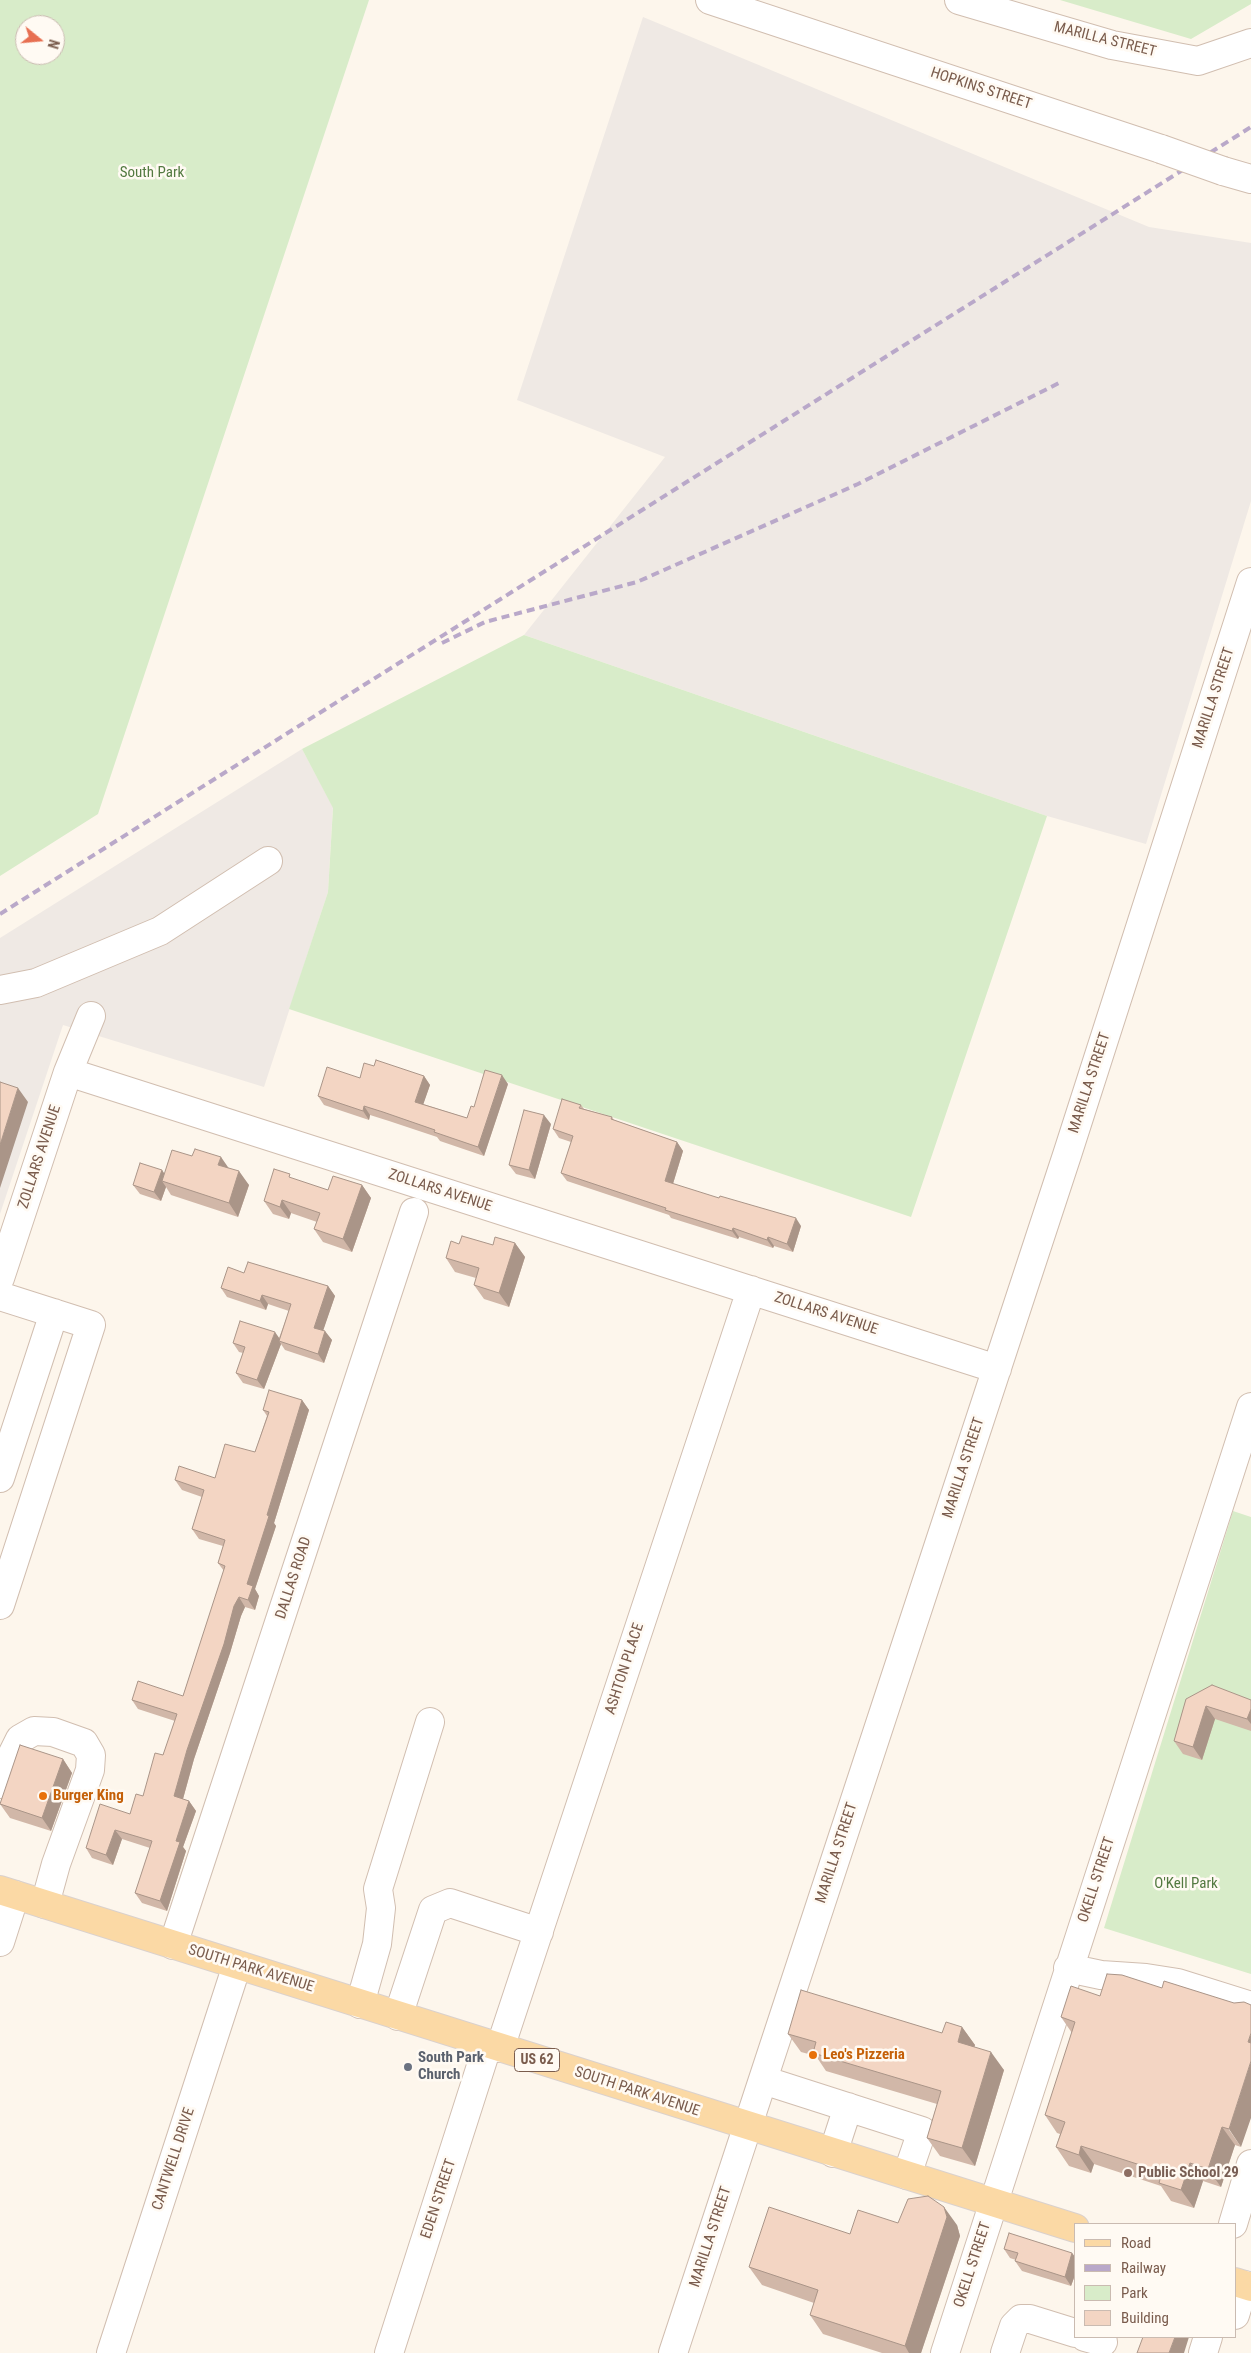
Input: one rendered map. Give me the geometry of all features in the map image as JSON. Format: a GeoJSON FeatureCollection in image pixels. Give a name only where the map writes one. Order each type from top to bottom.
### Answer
{"type":"FeatureCollection","features":[{"type":"Feature","properties":{"kind":"main road","name":"SOUTH PARK AVENUE"},"geometry":{"type":"LineString","coordinates":[[8,1892],[1074,2228]]}},
{"type":"Feature","properties":{"kind":"street","name":"HOPKINS STREET"},"geometry":{"type":"LineString","coordinates":[[710,0],[1251,179]]}},
{"type":"Feature","properties":{"kind":"street","name":"MARILLA STREET"},"geometry":{"type":"LineString","coordinates":[[958,0],[1112,45],[1198,61],[1251,43]]}},
{"type":"Feature","properties":{"kind":"street","name":"MARILLA STREET"},"geometry":{"type":"LineString","coordinates":[[673,2353],[997,1369],[1251,582]]}},
{"type":"Feature","properties":{"kind":"street"},"geometry":{"type":"LineString","coordinates":[[0,990],[36,983],[160,931],[268,861]]}},
{"type":"Feature","properties":{"kind":"street"},"geometry":{"type":"LineString","coordinates":[[68,1072],[91,1016]]}},
{"type":"Feature","properties":{"kind":"street","name":"ZOLLARS AVENUE"},"geometry":{"type":"LineString","coordinates":[[4,1267],[68,1072],[997,1369]]}},
{"type":"Feature","properties":{"kind":"street","name":"DALLAS ROAD"},"geometry":{"type":"LineString","coordinates":[[173,1945],[414,1212]]}},
{"type":"Feature","properties":{"kind":"street","name":"ASHTON PLACE"},"geometry":{"type":"LineString","coordinates":[[494,2046],[539,1932],[751,1290]]}},
{"type":"Feature","properties":{"kind":"street"},"geometry":{"type":"LineString","coordinates":[[0,1296],[91,1325],[0,1605]]}},
{"type":"Feature","properties":{"kind":"street"},"geometry":{"type":"LineString","coordinates":[[0,1478],[54,1313]]}},
{"type":"Feature","properties":{"kind":"street","name":"OKELL STREET"},"geometry":{"type":"LineString","coordinates":[[945,2353],[1251,1407]]}},
{"type":"Feature","properties":{"kind":"street"},"geometry":{"type":"LineString","coordinates":[[360,2004],[377,1944],[381,1908],[378,1888],[430,1722]]}},
{"type":"Feature","properties":{"kind":"street"},"geometry":{"type":"LineString","coordinates":[[0,1784],[20,1739],[34,1731],[53,1732],[84,1743],[91,1755],[90,1770],[56,1864],[45,1904]]}},
{"type":"Feature","properties":{"kind":"street"},"geometry":{"type":"LineString","coordinates":[[0,1942],[8,1892]]}},
{"type":"Feature","properties":{"kind":"street"},"geometry":{"type":"LineString","coordinates":[[398,2016],[434,1910],[450,1902],[539,1932]]}},
{"type":"Feature","properties":{"kind":"street","name":"CANTWELL DRIVE"},"geometry":{"type":"LineString","coordinates":[[112,2353],[238,1965]]}},
{"type":"Feature","properties":{"kind":"street"},"geometry":{"type":"LineString","coordinates":[[1068,1968],[1101,1975],[1146,1978],[1178,1983],[1251,2006]]}},
{"type":"Feature","properties":{"kind":"street","name":"EDEN STREET"},"geometry":{"type":"LineString","coordinates":[[389,2353],[494,2046]]}},
{"type":"Feature","properties":{"kind":"street"},"geometry":{"type":"LineString","coordinates":[[762,2080],[922,2131],[907,2175]]}},
{"type":"Feature","properties":{"kind":"street"},"geometry":{"type":"LineString","coordinates":[[833,2152],[848,2107]]}},
{"type":"Feature","properties":{"kind":"street"},"geometry":{"type":"LineString","coordinates":[[1233,2223],[1251,2164]]}},
{"type":"Feature","properties":{"kind":"street"},"geometry":{"type":"LineString","coordinates":[[1236,2311],[1243,2284]]}},
{"type":"Feature","properties":{"kind":"street"},"geometry":{"type":"LineString","coordinates":[[1004,2353],[1014,2326],[1021,2319],[1030,2319],[1074,2333]]}},
{"type":"Feature","properties":{"kind":"street"},"geometry":{"type":"LineString","coordinates":[[1203,2353],[1208,2338]]}},
{"type":"Feature","properties":{"kind":"street"},"geometry":{"type":"LineString","coordinates":[[1222,2353],[1228,2338]]}},
{"type":"Feature","properties":{"kind":"shaded area"},"geometry":{"type":"Polygon","coordinates":[[[643,17],[1149,227],[1251,243],[1251,501],[1146,844],[1047,816],[524,635],[665,457],[517,400],[643,17]]]}},
{"type":"Feature","properties":{"kind":"shaded area"},"geometry":{"type":"Polygon","coordinates":[[[302,749],[333,807],[328,892],[264,1087],[63,1025],[0,1214],[0,938],[302,749]]]}},
{"type":"Feature","properties":{"kind":"green space","name":"South Park"},"geometry":{"type":"Polygon","coordinates":[[[0,0],[369,0],[98,814],[0,876],[0,0]]]}},
{"type":"Feature","properties":{"kind":"green space"},"geometry":{"type":"Polygon","coordinates":[[[1060,0],[1251,0],[1251,4],[1191,39],[1060,0]]]}},
{"type":"Feature","properties":{"kind":"green space"},"geometry":{"type":"Polygon","coordinates":[[[524,635],[1047,816],[911,1217],[289,1009],[328,892],[333,808],[302,749],[524,635]]]}},
{"type":"Feature","properties":{"kind":"green space","name":"O'Kell Park"},"geometry":{"type":"Polygon","coordinates":[[[1233,1511],[1251,1517],[1251,1974],[1104,1928],[1233,1511]]]}},
{"type":"Feature","properties":{"kind":"building"},"geometry":{"type":"Polygon","coordinates":[[[376,1060],[424,1076],[415,1102],[467,1118],[471,1106],[474,1107],[485,1070],[502,1075],[478,1147],[383,1112],[364,1106],[363,1111],[318,1096],[327,1067],[360,1078],[364,1063],[374,1066],[376,1060]]]}},
{"type":"Feature","properties":{"kind":"building"},"geometry":{"type":"Polygon","coordinates":[[[0,1082],[18,1088],[0,1145],[0,1082]]]}},
{"type":"Feature","properties":{"kind":"building"},"geometry":{"type":"Polygon","coordinates":[[[562,1099],[581,1105],[579,1108],[612,1117],[611,1119],[677,1142],[665,1181],[719,1198],[720,1196],[796,1218],[787,1244],[768,1237],[767,1240],[733,1228],[732,1231],[665,1210],[666,1208],[561,1173],[573,1136],[553,1129],[562,1099]]]}},
{"type":"Feature","properties":{"kind":"building"},"geometry":{"type":"Polygon","coordinates":[[[524,1110],[544,1115],[529,1170],[509,1165],[524,1110]]]}},
{"type":"Feature","properties":{"kind":"building"},"geometry":{"type":"Polygon","coordinates":[[[195,1149],[221,1157],[218,1165],[239,1171],[229,1203],[162,1181],[172,1150],[192,1156],[195,1149]]]}},
{"type":"Feature","properties":{"kind":"building"},"geometry":{"type":"Polygon","coordinates":[[[140,1163],[162,1170],[154,1192],[133,1185],[140,1163]]]}},
{"type":"Feature","properties":{"kind":"building"},"geometry":{"type":"Polygon","coordinates":[[[274,1169],[290,1174],[289,1177],[328,1190],[333,1176],[362,1185],[343,1239],[314,1229],[320,1213],[282,1200],[280,1207],[264,1201],[274,1169]]]}},
{"type":"Feature","properties":{"kind":"building"},"geometry":{"type":"Polygon","coordinates":[[[462,1236],[493,1245],[495,1237],[515,1243],[499,1293],[474,1285],[479,1268],[446,1258],[451,1241],[459,1244],[462,1236]]]}},
{"type":"Feature","properties":{"kind":"building"},"geometry":{"type":"Polygon","coordinates":[[[248,1262],[328,1286],[314,1328],[325,1331],[318,1354],[279,1341],[291,1304],[262,1295],[260,1301],[221,1288],[228,1267],[244,1273],[248,1262]]]}},
{"type":"Feature","properties":{"kind":"building"},"geometry":{"type":"Polygon","coordinates":[[[240,1321],[275,1332],[257,1380],[236,1373],[245,1347],[233,1343],[240,1321]]]}},
{"type":"Feature","properties":{"kind":"building"},"geometry":{"type":"Polygon","coordinates":[[[269,1390],[302,1400],[267,1515],[269,1516],[247,1584],[253,1586],[248,1600],[239,1597],[234,1606],[224,1644],[187,1750],[174,1796],[189,1801],[176,1841],[180,1842],[160,1901],[135,1893],[152,1841],[115,1830],[106,1855],[86,1848],[100,1804],[130,1814],[136,1794],[143,1796],[155,1753],[163,1755],[177,1714],[132,1700],[138,1681],[183,1696],[225,1566],[218,1563],[225,1540],[192,1529],[204,1490],[175,1480],[179,1466],[215,1478],[225,1444],[255,1452],[269,1412],[263,1410],[269,1390]]]}},
{"type":"Feature","properties":{"kind":"building"},"geometry":{"type":"Polygon","coordinates":[[[1212,1685],[1251,1700],[1251,1709],[1247,1719],[1206,1706],[1193,1747],[1174,1741],[1186,1699],[1212,1685]]]}},
{"type":"Feature","properties":{"kind":"building"},"geometry":{"type":"Polygon","coordinates":[[[20,1745],[63,1759],[42,1818],[0,1804],[20,1745]]]}},
{"type":"Feature","properties":{"kind":"building"},"geometry":{"type":"Polygon","coordinates":[[[1107,1974],[1122,1975],[1162,1988],[1164,1981],[1234,2003],[1244,2002],[1251,2005],[1251,2033],[1248,2042],[1251,2043],[1251,2061],[1229,2129],[1222,2127],[1208,2169],[1190,2163],[1181,2190],[1159,2183],[1162,2172],[1081,2146],[1079,2155],[1056,2147],[1065,2122],[1045,2115],[1075,2022],[1061,2017],[1071,1986],[1100,1996],[1107,1974]]]}},
{"type":"Feature","properties":{"kind":"building"},"geometry":{"type":"Polygon","coordinates":[[[801,1990],[942,2033],[946,2022],[962,2027],[958,2042],[991,2052],[962,2148],[927,2138],[941,2091],[813,2053],[816,2042],[788,2034],[801,1990]]]}},
{"type":"Feature","properties":{"kind":"building"},"geometry":{"type":"Polygon","coordinates":[[[928,2196],[944,2207],[947,2217],[905,2346],[810,2315],[818,2290],[749,2267],[769,2207],[850,2234],[858,2210],[898,2223],[908,2199],[928,2196]]]}},
{"type":"Feature","properties":{"kind":"building"},"geometry":{"type":"Polygon","coordinates":[[[1009,2233],[1072,2253],[1065,2277],[1015,2261],[1018,2253],[1004,2249],[1009,2233]]]}},
{"type":"Feature","properties":{"kind":"building"},"geometry":{"type":"Polygon","coordinates":[[[1143,2338],[1175,2338],[1169,2353],[1137,2353],[1143,2338]]]}},
{"type":"Feature","properties":{"kind":"railway"},"geometry":{"type":"LineString","coordinates":[[0,914],[1251,127]]}},
{"type":"Feature","properties":{"kind":"railway"},"geometry":{"type":"LineString","coordinates":[[442,643],[485,622],[637,582],[858,484],[1059,383]]}},
{"type":"Feature","properties":{"kind":"place","name":"Burger King"},"geometry":{"type":"Point","coordinates":[43,1796]}},
{"type":"Feature","properties":{"kind":"place","name":"Leo's Pizzeria"},"geometry":{"type":"Point","coordinates":[813,2055]}},
{"type":"Feature","properties":{"kind":"place","name":"South Park Church"},"geometry":{"type":"Point","coordinates":[408,2067]}},
{"type":"Feature","properties":{"kind":"place","name":"Public School 29"},"geometry":{"type":"Point","coordinates":[1128,2173]}}]}
